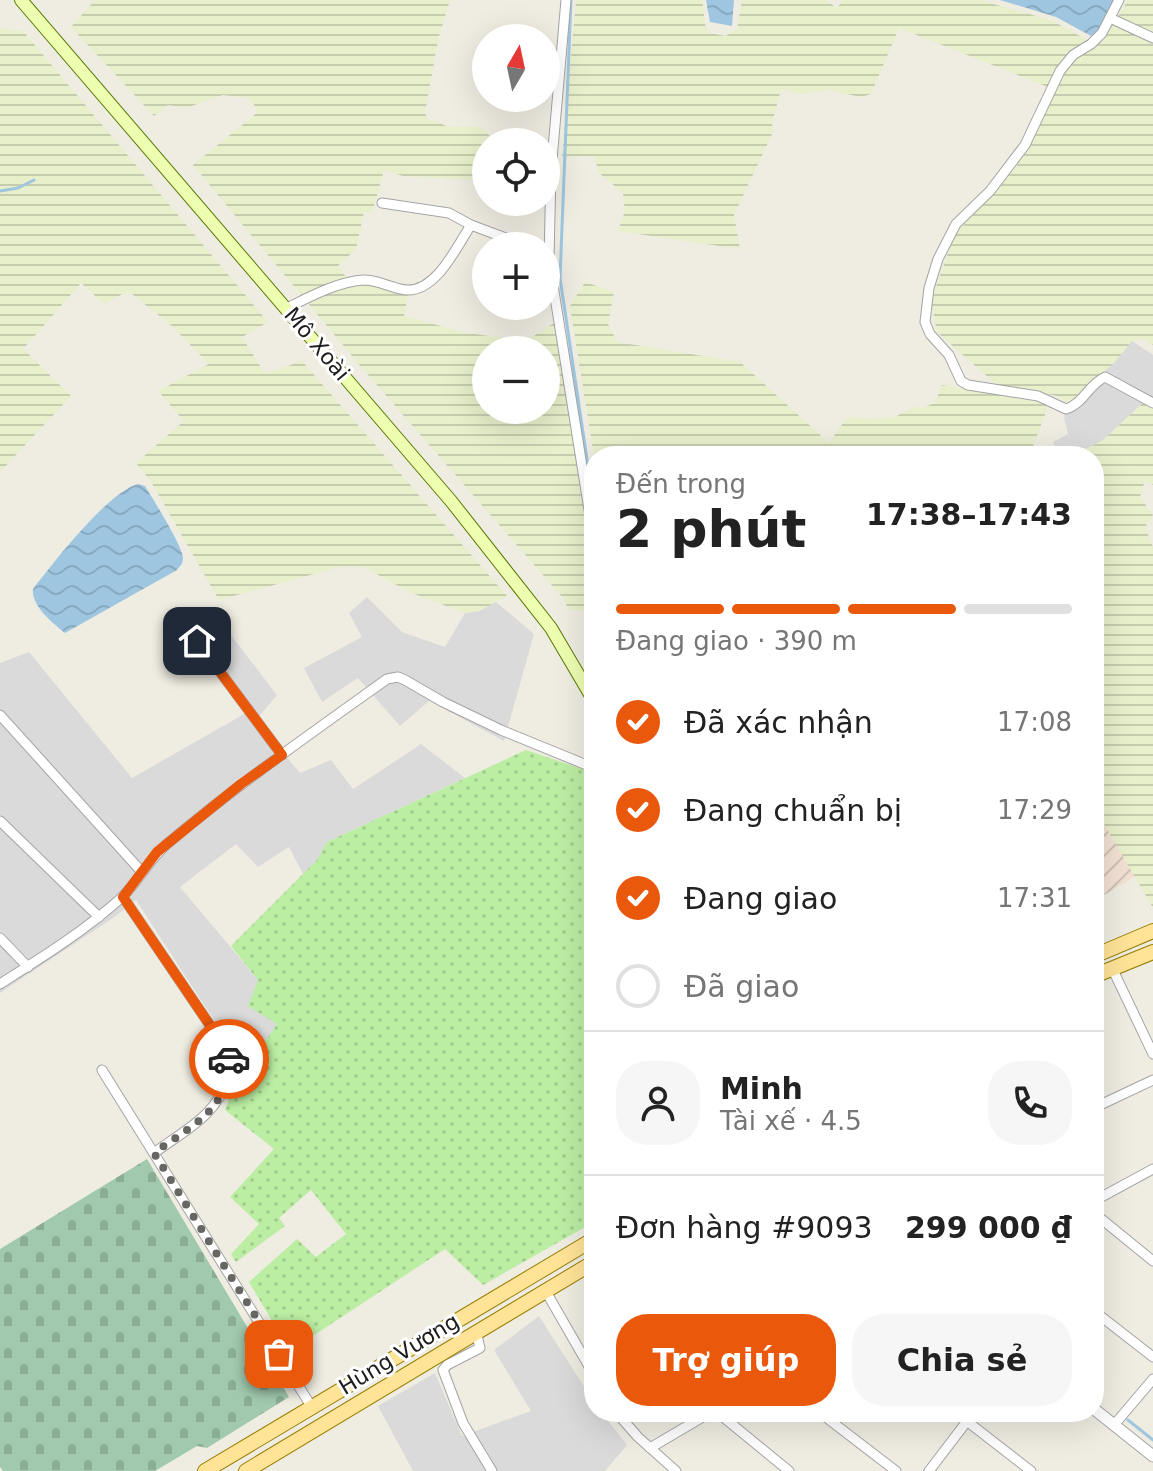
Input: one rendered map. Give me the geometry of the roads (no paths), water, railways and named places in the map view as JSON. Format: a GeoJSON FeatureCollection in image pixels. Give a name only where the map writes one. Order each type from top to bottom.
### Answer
{"type":"FeatureCollection","features":[{"type":"Feature","properties":{"kind":"main road","name":"Mô Xoài"},"geometry":{"type":"LineString","coordinates":[[21,0],[287,308],[503,566],[551,628],[584,684]]}},
{"type":"Feature","properties":{"kind":"main road"},"geometry":{"type":"LineString","coordinates":[[1104,952],[1153,931]]}},
{"type":"Feature","properties":{"kind":"main road"},"geometry":{"type":"LineString","coordinates":[[1104,972],[1153,952]]}},
{"type":"Feature","properties":{"kind":"main road","name":"Hùng Vương"},"geometry":{"type":"LineString","coordinates":[[205,1471],[584,1245]]}},
{"type":"Feature","properties":{"kind":"main road","name":"Hùng Vương"},"geometry":{"type":"LineString","coordinates":[[246,1471],[584,1268]]}},
{"type":"Feature","properties":{"kind":"main road"},"geometry":{"type":"LineString","coordinates":[[311,1406],[323,1425]]}},
{"type":"Feature","properties":{"kind":"street"},"geometry":{"type":"LineString","coordinates":[[549,232],[566,0]]}},
{"type":"Feature","properties":{"kind":"street"},"geometry":{"type":"LineString","coordinates":[[1119,0],[1097,38],[1068,59],[1015,159],[990,191],[950,232],[929,288],[925,322],[930,334],[949,355],[961,381],[968,385],[1038,396],[1066,409],[1074,406],[1099,379],[1105,377],[1153,403]]}},
{"type":"Feature","properties":{"kind":"street"},"geometry":{"type":"LineString","coordinates":[[1110,18],[1153,38]]}},
{"type":"Feature","properties":{"kind":"street"},"geometry":{"type":"LineString","coordinates":[[382,203],[449,213],[490,232]]}},
{"type":"Feature","properties":{"kind":"street"},"geometry":{"type":"LineString","coordinates":[[287,308],[362,280],[397,288],[420,289],[440,270],[471,225]]}},
{"type":"Feature","properties":{"kind":"street"},"geometry":{"type":"LineString","coordinates":[[557,320],[584,481]]}},
{"type":"Feature","properties":{"kind":"street"},"geometry":{"type":"LineString","coordinates":[[197,641],[282,755]]}},
{"type":"Feature","properties":{"kind":"street"},"geometry":{"type":"LineString","coordinates":[[0,984],[99,917],[123,897],[141,871],[166,844],[241,784],[387,679],[398,677],[520,739],[584,764]]}},
{"type":"Feature","properties":{"kind":"street"},"geometry":{"type":"LineString","coordinates":[[0,715],[141,871]]}},
{"type":"Feature","properties":{"kind":"street"},"geometry":{"type":"LineString","coordinates":[[0,821],[99,917]]}},
{"type":"Feature","properties":{"kind":"street"},"geometry":{"type":"LineString","coordinates":[[123,897],[222,1043],[229,1060],[224,1090],[216,1106],[154,1153]]}},
{"type":"Feature","properties":{"kind":"street"},"geometry":{"type":"LineString","coordinates":[[0,938],[28,967]]}},
{"type":"Feature","properties":{"kind":"street"},"geometry":{"type":"LineString","coordinates":[[1112,968],[1153,1054]]}},
{"type":"Feature","properties":{"kind":"street"},"geometry":{"type":"LineString","coordinates":[[102,1070],[311,1406]]}},
{"type":"Feature","properties":{"kind":"street"},"geometry":{"type":"LineString","coordinates":[[1104,1103],[1153,1080]]}},
{"type":"Feature","properties":{"kind":"street"},"geometry":{"type":"LineString","coordinates":[[1104,1196],[1153,1169]]}},
{"type":"Feature","properties":{"kind":"street"},"geometry":{"type":"LineString","coordinates":[[1104,1221],[1153,1261]]}},
{"type":"Feature","properties":{"kind":"street"},"geometry":{"type":"LineString","coordinates":[[545,1290],[584,1358]]}},
{"type":"Feature","properties":{"kind":"street"},"geometry":{"type":"LineString","coordinates":[[1104,1319],[1153,1357]]}},
{"type":"Feature","properties":{"kind":"street"},"geometry":{"type":"LineString","coordinates":[[476,1331],[480,1348],[443,1370],[463,1423],[492,1471]]}},
{"type":"Feature","properties":{"kind":"street"},"geometry":{"type":"LineString","coordinates":[[1114,1425],[1153,1379]]}},
{"type":"Feature","properties":{"kind":"street"},"geometry":{"type":"LineString","coordinates":[[1104,1417],[1153,1456]]}},
{"type":"Feature","properties":{"kind":"street"},"geometry":{"type":"LineString","coordinates":[[625,1422],[675,1470]]}},
{"type":"Feature","properties":{"kind":"street"},"geometry":{"type":"LineString","coordinates":[[650,1448],[696,1422]]}},
{"type":"Feature","properties":{"kind":"street"},"geometry":{"type":"LineString","coordinates":[[727,1422],[789,1471]]}},
{"type":"Feature","properties":{"kind":"street"},"geometry":{"type":"LineString","coordinates":[[832,1422],[896,1471]]}},
{"type":"Feature","properties":{"kind":"street"},"geometry":{"type":"LineString","coordinates":[[929,1471],[966,1422]]}},
{"type":"Feature","properties":{"kind":"street"},"geometry":{"type":"LineString","coordinates":[[968,1422],[1031,1471]]}},
{"type":"Feature","properties":{"kind":"water"},"geometry":{"type":"Polygon","coordinates":[[[706,0],[734,0],[732,26],[710,22],[706,0]]]}},
{"type":"Feature","properties":{"kind":"water"},"geometry":{"type":"Polygon","coordinates":[[[1000,0],[1114,0],[1101,29],[1091,36],[1056,17],[1000,0]]]}},
{"type":"Feature","properties":{"kind":"water"},"geometry":{"type":"Polygon","coordinates":[[[138,484],[145,486],[167,523],[182,552],[182,563],[177,570],[65,633],[39,608],[33,589],[97,514],[112,500],[138,484]]]}},
{"type":"Feature","properties":{"kind":"waterway"},"geometry":{"type":"LineString","coordinates":[[571,0],[560,278],[585,446]]}},
{"type":"Feature","properties":{"kind":"waterway"},"geometry":{"type":"LineString","coordinates":[[0,191],[18,188],[34,180]]}},
{"type":"Feature","properties":{"kind":"waterway"},"geometry":{"type":"LineString","coordinates":[[1128,1420],[1153,1440]]}}]}
